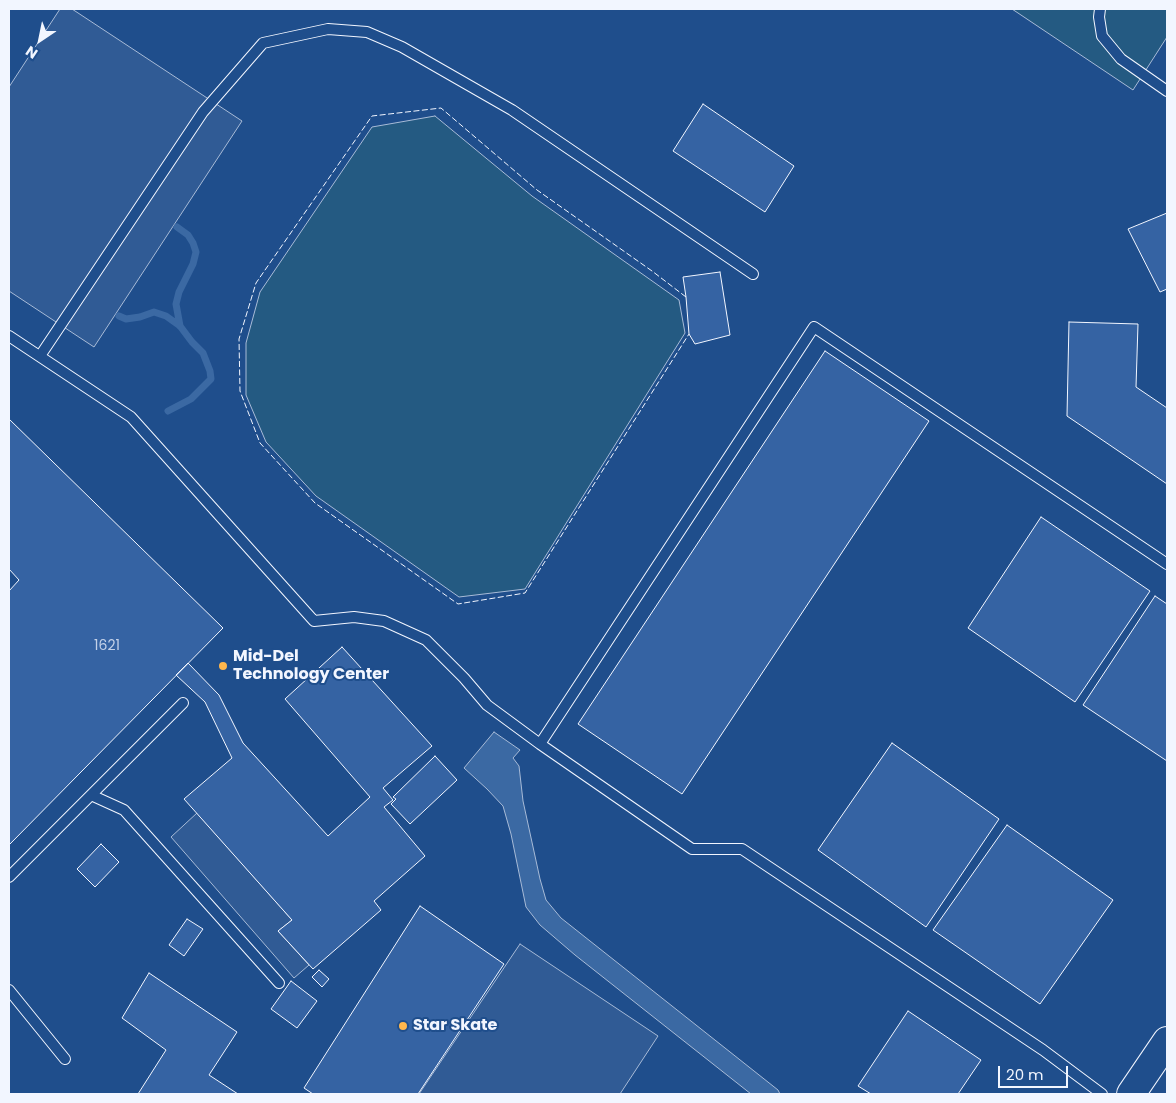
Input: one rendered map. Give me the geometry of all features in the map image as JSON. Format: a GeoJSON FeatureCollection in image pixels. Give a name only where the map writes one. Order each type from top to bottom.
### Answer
{"type":"FeatureCollection","features":[{"type":"Feature","properties":{"kind":"main road"},"geometry":{"type":"LineString","coordinates":[[1131,1094],[1167,1041]]}},
{"type":"Feature","properties":{"kind":"lane"},"geometry":{"type":"LineString","coordinates":[[1100,9],[1099,17],[1102,36],[1120,59],[1167,91]]}},
{"type":"Feature","properties":{"kind":"lane"},"geometry":{"type":"LineString","coordinates":[[40,356],[203,112],[263,43],[328,29],[367,32],[402,47],[512,110],[753,274]]}},
{"type":"Feature","properties":{"kind":"lane"},"geometry":{"type":"LineString","coordinates":[[540,744],[814,327],[1167,564]]}},
{"type":"Feature","properties":{"kind":"lane"},"geometry":{"type":"LineString","coordinates":[[9,336],[131,417],[314,621],[354,617],[384,621],[426,640],[464,678],[487,705],[692,849],[742,849],[1042,1050],[1102,1094]]}},
{"type":"Feature","properties":{"kind":"lane"},"geometry":{"type":"LineString","coordinates":[[9,877],[183,703]]}},
{"type":"Feature","properties":{"kind":"lane"},"geometry":{"type":"LineString","coordinates":[[90,795],[124,810],[279,983]]}},
{"type":"Feature","properties":{"kind":"lane"},"geometry":{"type":"LineString","coordinates":[[9,990],[65,1059]]}},
{"type":"Feature","properties":{"kind":"shaded area"},"geometry":{"type":"Polygon","coordinates":[[[60,9],[72,9],[242,121],[94,347],[9,291],[9,87],[60,9]]]}},
{"type":"Feature","properties":{"kind":"shaded area"},"geometry":{"type":"Polygon","coordinates":[[[1012,9],[1167,9],[1167,37],[1133,90],[1012,9]]]}},
{"type":"Feature","properties":{"kind":"shaded area"},"geometry":{"type":"Polygon","coordinates":[[[435,116],[532,196],[679,300],[685,333],[525,589],[459,597],[316,496],[266,442],[246,395],[246,343],[260,292],[372,127],[435,116]]]}},
{"type":"Feature","properties":{"kind":"shaded area"},"geometry":{"type":"Polygon","coordinates":[[[494,732],[520,750],[513,758],[519,766],[523,801],[546,900],[561,918],[778,1090],[780,1094],[751,1094],[575,955],[540,925],[526,907],[511,834],[503,806],[464,768],[494,732]]]}},
{"type":"Feature","properties":{"kind":"shaded area"},"geometry":{"type":"Polygon","coordinates":[[[197,813],[292,920],[278,931],[309,965],[294,978],[171,837],[197,813]]]}},
{"type":"Feature","properties":{"kind":"shaded area"},"geometry":{"type":"Polygon","coordinates":[[[520,944],[658,1036],[620,1094],[419,1094],[520,944]]]}},
{"type":"Feature","properties":{"kind":"building"},"geometry":{"type":"Polygon","coordinates":[[[703,104],[794,166],[765,212],[673,151],[703,104]]]}},
{"type":"Feature","properties":{"kind":"building"},"geometry":{"type":"Polygon","coordinates":[[[1167,213],[1167,289],[1160,292],[1128,229],[1167,213]]]}},
{"type":"Feature","properties":{"kind":"building"},"geometry":{"type":"Polygon","coordinates":[[[720,272],[730,335],[695,344],[689,334],[683,277],[720,272]]]}},
{"type":"Feature","properties":{"kind":"building"},"geometry":{"type":"Polygon","coordinates":[[[1069,322],[1138,324],[1136,387],[1167,408],[1167,484],[1067,416],[1069,322]]]}},
{"type":"Feature","properties":{"kind":"building"},"geometry":{"type":"Polygon","coordinates":[[[825,351],[929,421],[682,794],[578,724],[825,351]]]}},
{"type":"Feature","properties":{"kind":"building"},"geometry":{"type":"Polygon","coordinates":[[[9,419],[223,628],[9,845],[9,591],[19,580],[9,569],[9,419]]]}},
{"type":"Feature","properties":{"kind":"building"},"geometry":{"type":"Polygon","coordinates":[[[1041,517],[1150,591],[1075,702],[968,628],[1041,517]]]}},
{"type":"Feature","properties":{"kind":"building"},"geometry":{"type":"Polygon","coordinates":[[[1155,596],[1167,604],[1167,761],[1083,705],[1155,596]]]}},
{"type":"Feature","properties":{"kind":"building"},"geometry":{"type":"Polygon","coordinates":[[[342,647],[432,746],[383,788],[393,800],[384,807],[425,856],[374,901],[381,910],[313,969],[278,931],[292,920],[184,799],[232,758],[205,702],[176,675],[188,663],[219,695],[243,743],[328,836],[370,797],[285,699],[342,647]]]}},
{"type":"Feature","properties":{"kind":"building"},"geometry":{"type":"Polygon","coordinates":[[[892,743],[999,819],[926,927],[818,850],[892,743]]]}},
{"type":"Feature","properties":{"kind":"building"},"geometry":{"type":"Polygon","coordinates":[[[435,756],[457,780],[410,824],[391,804],[396,799],[393,797],[435,756]]]}},
{"type":"Feature","properties":{"kind":"building"},"geometry":{"type":"Polygon","coordinates":[[[1007,825],[1113,900],[1040,1004],[933,930],[1007,825]]]}},
{"type":"Feature","properties":{"kind":"building"},"geometry":{"type":"Polygon","coordinates":[[[101,844],[119,862],[95,887],[77,869],[101,844]]]}},
{"type":"Feature","properties":{"kind":"building","name":"Star Skate"},"geometry":{"type":"Polygon","coordinates":[[[420,906],[504,964],[418,1094],[313,1094],[304,1088],[420,906]]]}},
{"type":"Feature","properties":{"kind":"building"},"geometry":{"type":"Polygon","coordinates":[[[187,919],[203,929],[184,956],[169,945],[187,919]]]}},
{"type":"Feature","properties":{"kind":"building"},"geometry":{"type":"Polygon","coordinates":[[[319,970],[329,979],[322,987],[312,977],[319,970]]]}},
{"type":"Feature","properties":{"kind":"building"},"geometry":{"type":"Polygon","coordinates":[[[149,973],[237,1032],[209,1075],[238,1094],[138,1094],[166,1050],[122,1018],[149,973]]]}},
{"type":"Feature","properties":{"kind":"building"},"geometry":{"type":"Polygon","coordinates":[[[291,981],[317,1001],[297,1028],[271,1009],[291,981]]]}},
{"type":"Feature","properties":{"kind":"building"},"geometry":{"type":"Polygon","coordinates":[[[908,1011],[981,1060],[958,1094],[871,1094],[858,1086],[908,1011]]]}},
{"type":"Feature","properties":{"kind":"waterway"},"geometry":{"type":"LineString","coordinates":[[177,227],[188,235],[196,252],[193,264],[179,292],[176,304],[180,326]]}},
{"type":"Feature","properties":{"kind":"waterway"},"geometry":{"type":"LineString","coordinates":[[119,316],[126,319],[154,312],[166,316],[180,326],[203,353],[211,379],[191,399],[168,411]]}},
{"type":"Feature","properties":{"kind":"fence"},"geometry":{"type":"LineString","coordinates":[[686,297],[537,190],[441,108],[372,116],[256,283],[239,339],[240,391],[260,443],[315,503],[458,604],[525,593],[689,334]]}},
{"type":"Feature","properties":{"kind":"place","name":"Mid-Del Technology Center"},"geometry":{"type":"Point","coordinates":[223,666]}},
{"type":"Feature","properties":{"kind":"place","name":"Star Skate"},"geometry":{"type":"Point","coordinates":[403,1026]}}]}
